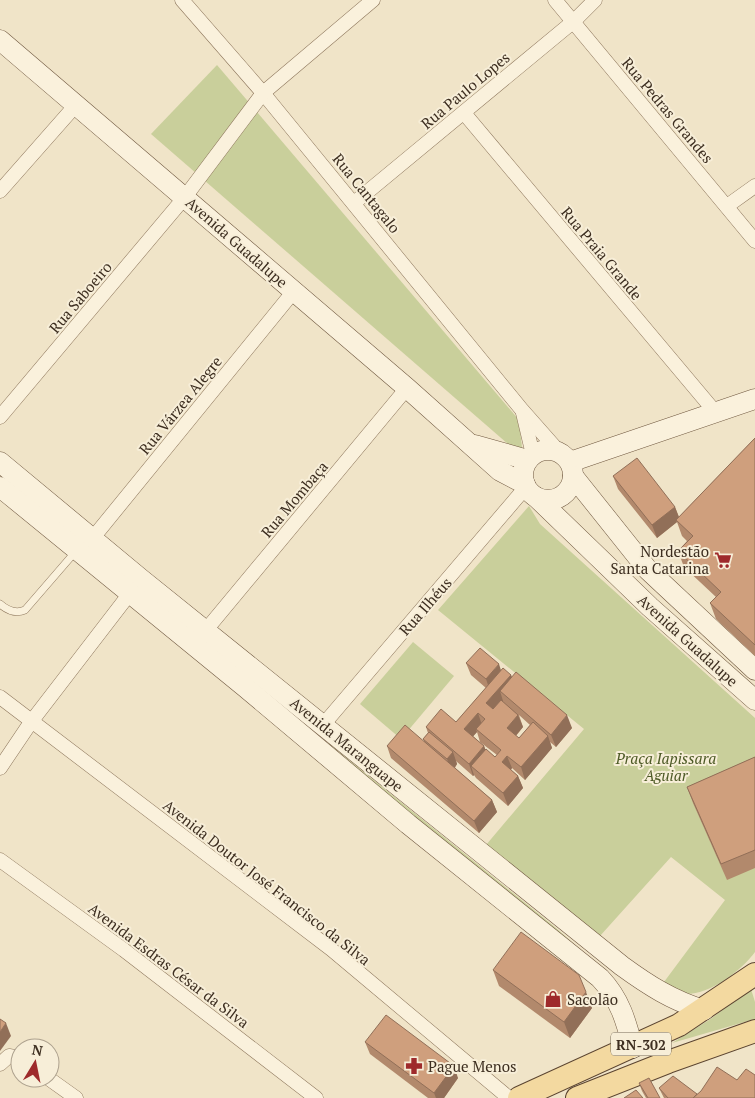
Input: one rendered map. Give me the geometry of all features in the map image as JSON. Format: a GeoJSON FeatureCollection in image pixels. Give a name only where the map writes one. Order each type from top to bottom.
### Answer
{"type":"FeatureCollection","features":[{"type":"Feature","properties":{"kind":"main road","name":"Avenida Guadalupe"},"geometry":{"type":"LineString","coordinates":[[0,40],[407,388],[500,471],[529,489],[650,607],[755,700]]}},
{"type":"Feature","properties":{"kind":"main road"},"geometry":{"type":"LineString","coordinates":[[568,464],[755,399]]}},
{"type":"Feature","properties":{"kind":"main road","name":"Avenida Guadalupe"},"geometry":{"type":"LineString","coordinates":[[473,445],[530,457]]}},
{"type":"Feature","properties":{"kind":"main road"},"geometry":{"type":"LineString","coordinates":[[546,450],[568,464],[568,489],[557,498],[543,499],[529,489],[523,473],[530,457],[546,450]]}},
{"type":"Feature","properties":{"kind":"main road","name":"Avenida Maranguape"},"geometry":{"type":"LineString","coordinates":[[0,462],[92,539],[135,586],[245,688],[611,990],[624,1015],[632,1048]]}},
{"type":"Feature","properties":{"kind":"main road","name":"Avenida Guadalupe"},"geometry":{"type":"LineString","coordinates":[[568,464],[648,570],[755,670]]}},
{"type":"Feature","properties":{"kind":"main road","name":"Avenida Maranguape"},"geometry":{"type":"LineString","coordinates":[[0,488],[76,551],[206,630],[600,948],[656,990],[687,1005],[704,1010]]}},
{"type":"Feature","properties":{"kind":"main road"},"geometry":{"type":"LineString","coordinates":[[245,688],[267,695],[310,728],[323,725]]}},
{"type":"Feature","properties":{"kind":"main road"},"geometry":{"type":"LineString","coordinates":[[585,967],[600,948]]}},
{"type":"Feature","properties":{"kind":"main road","name":"RN-302"},"geometry":{"type":"LineString","coordinates":[[519,1098],[632,1048],[704,1010],[755,974]]}},
{"type":"Feature","properties":{"kind":"main road","name":"RN-302"},"geometry":{"type":"LineString","coordinates":[[577,1098],[603,1093],[754,1033]]}},
{"type":"Feature","properties":{"kind":"street","name":"Rua Cantagalo"},"geometry":{"type":"LineString","coordinates":[[182,0],[263,93],[568,464]]}},
{"type":"Feature","properties":{"kind":"street","name":"Rua Saboeiro"},"geometry":{"type":"LineString","coordinates":[[0,417],[185,197],[263,93],[373,0]]}},
{"type":"Feature","properties":{"kind":"street","name":"Rua Pedras Grandes"},"geometry":{"type":"LineString","coordinates":[[555,0],[755,241]]}},
{"type":"Feature","properties":{"kind":"street","name":"Rua Paulo Lopes"},"geometry":{"type":"LineString","coordinates":[[354,203],[574,21],[595,0]]}},
{"type":"Feature","properties":{"kind":"street"},"geometry":{"type":"LineString","coordinates":[[0,191],[75,106]]}},
{"type":"Feature","properties":{"kind":"street","name":"Rua Praia Grande"},"geometry":{"type":"LineString","coordinates":[[464,113],[716,413]]}},
{"type":"Feature","properties":{"kind":"street"},"geometry":{"type":"LineString","coordinates":[[727,206],[755,186]]}},
{"type":"Feature","properties":{"kind":"street","name":"Rua Várzea Alegre"},"geometry":{"type":"LineString","coordinates":[[92,539],[294,291]]}},
{"type":"Feature","properties":{"kind":"street","name":"Rua Mombaça"},"geometry":{"type":"LineString","coordinates":[[206,630],[407,388]]}},
{"type":"Feature","properties":{"kind":"street","name":"Rua Cantagalo"},"geometry":{"type":"LineString","coordinates":[[522,410],[530,457]]}},
{"type":"Feature","properties":{"kind":"street","name":"Rua Ilhéus"},"geometry":{"type":"LineString","coordinates":[[323,725],[529,489]]}},
{"type":"Feature","properties":{"kind":"street"},"geometry":{"type":"LineString","coordinates":[[0,768],[31,722],[135,586]]}},
{"type":"Feature","properties":{"kind":"street","name":"Avenida Doutor José Francisco da Silva"},"geometry":{"type":"LineString","coordinates":[[0,697],[331,949],[510,1098]]}},
{"type":"Feature","properties":{"kind":"street","name":"Avenida Esdras César da Silva"},"geometry":{"type":"LineString","coordinates":[[0,860],[124,950],[316,1098]]}},
{"type":"Feature","properties":{"kind":"street"},"geometry":{"type":"LineString","coordinates":[[60,1087],[76,1098]]}},
{"type":"Feature","properties":{"kind":"lane"},"geometry":{"type":"LineString","coordinates":[[0,604],[12,612],[19,613],[26,610],[76,551]]}},
{"type":"Feature","properties":{"kind":"green space"},"geometry":{"type":"Polygon","coordinates":[[[217,65],[519,420],[523,457],[151,134],[217,65]]]}},
{"type":"Feature","properties":{"kind":"green space","name":"Praça Iapissara Aguiar"},"geometry":{"type":"Polygon","coordinates":[[[529,506],[540,524],[755,718],[755,952],[742,967],[714,987],[693,994],[683,994],[661,986],[725,900],[671,857],[600,936],[486,845],[584,729],[438,610],[529,506]]]}},
{"type":"Feature","properties":{"kind":"green space"},"geometry":{"type":"Polygon","coordinates":[[[413,642],[454,676],[401,739],[360,704],[413,642]]]}},
{"type":"Feature","properties":{"kind":"green space"},"geometry":{"type":"Polygon","coordinates":[[[328,743],[556,928],[582,951],[321,744],[328,743]]]}},
{"type":"Feature","properties":{"kind":"green space"},"geometry":{"type":"Polygon","coordinates":[[[751,989],[755,1002],[755,1019],[672,1043],[709,1020],[751,989]]]}},
{"type":"Feature","properties":{"kind":"building","name":"Nordestão Santa Catarina"},"geometry":{"type":"Polygon","coordinates":[[[755,438],[755,645],[710,603],[721,592],[678,551],[693,536],[676,520],[755,438]]]}},
{"type":"Feature","properties":{"kind":"building"},"geometry":{"type":"Polygon","coordinates":[[[637,458],[675,507],[652,525],[613,476],[637,458]]]}},
{"type":"Feature","properties":{"kind":"building"},"geometry":{"type":"Polygon","coordinates":[[[480,648],[499,664],[486,679],[466,663],[480,648]]]}},
{"type":"Feature","properties":{"kind":"building"},"geometry":{"type":"Polygon","coordinates":[[[503,668],[511,675],[486,703],[493,709],[501,700],[518,715],[507,728],[519,738],[533,722],[548,736],[521,767],[507,756],[502,762],[518,776],[503,793],[471,766],[486,749],[495,757],[501,750],[476,729],[485,719],[478,713],[464,729],[484,746],[469,764],[426,727],[441,709],[456,722],[503,668]]]}},
{"type":"Feature","properties":{"kind":"building"},"geometry":{"type":"Polygon","coordinates":[[[516,672],[567,715],[551,735],[500,691],[516,672]]]}},
{"type":"Feature","properties":{"kind":"building"},"geometry":{"type":"Polygon","coordinates":[[[405,725],[492,800],[474,821],[387,746],[405,725]]]}},
{"type":"Feature","properties":{"kind":"building"},"geometry":{"type":"Polygon","coordinates":[[[429,732],[453,752],[447,759],[423,739],[429,732]]]}},
{"type":"Feature","properties":{"kind":"building"},"geometry":{"type":"Polygon","coordinates":[[[755,757],[755,850],[721,864],[687,787],[755,757]]]}},
{"type":"Feature","properties":{"kind":"building","name":"Sacolão"},"geometry":{"type":"Polygon","coordinates":[[[521,932],[579,975],[586,992],[564,1022],[493,970],[521,932]]]}},
{"type":"Feature","properties":{"kind":"building","name":"Pague Menos"},"geometry":{"type":"Polygon","coordinates":[[[386,1015],[454,1066],[434,1093],[365,1042],[386,1015]]]}},
{"type":"Feature","properties":{"kind":"building"},"geometry":{"type":"Polygon","coordinates":[[[0,1019],[6,1023],[0,1032],[0,1019]]]}},
{"type":"Feature","properties":{"kind":"building"},"geometry":{"type":"Polygon","coordinates":[[[717,1067],[737,1080],[746,1069],[755,1075],[755,1098],[693,1098],[701,1091],[717,1067]]]}},
{"type":"Feature","properties":{"kind":"building"},"geometry":{"type":"Polygon","coordinates":[[[673,1076],[697,1094],[693,1098],[668,1098],[659,1088],[673,1076]]]}},
{"type":"Feature","properties":{"kind":"building"},"geometry":{"type":"Polygon","coordinates":[[[649,1078],[660,1098],[648,1098],[639,1083],[649,1078]]]}},
{"type":"Feature","properties":{"kind":"building"},"geometry":{"type":"Polygon","coordinates":[[[636,1090],[643,1098],[624,1098],[636,1090]]]}},
{"type":"Feature","properties":{"kind":"place","name":"Nordestão Santa Catarina"},"geometry":{"type":"Point","coordinates":[723,560]}},
{"type":"Feature","properties":{"kind":"place","name":"Sacolão"},"geometry":{"type":"Point","coordinates":[553,999]}},
{"type":"Feature","properties":{"kind":"place","name":"Pague Menos"},"geometry":{"type":"Point","coordinates":[414,1066]}}]}
